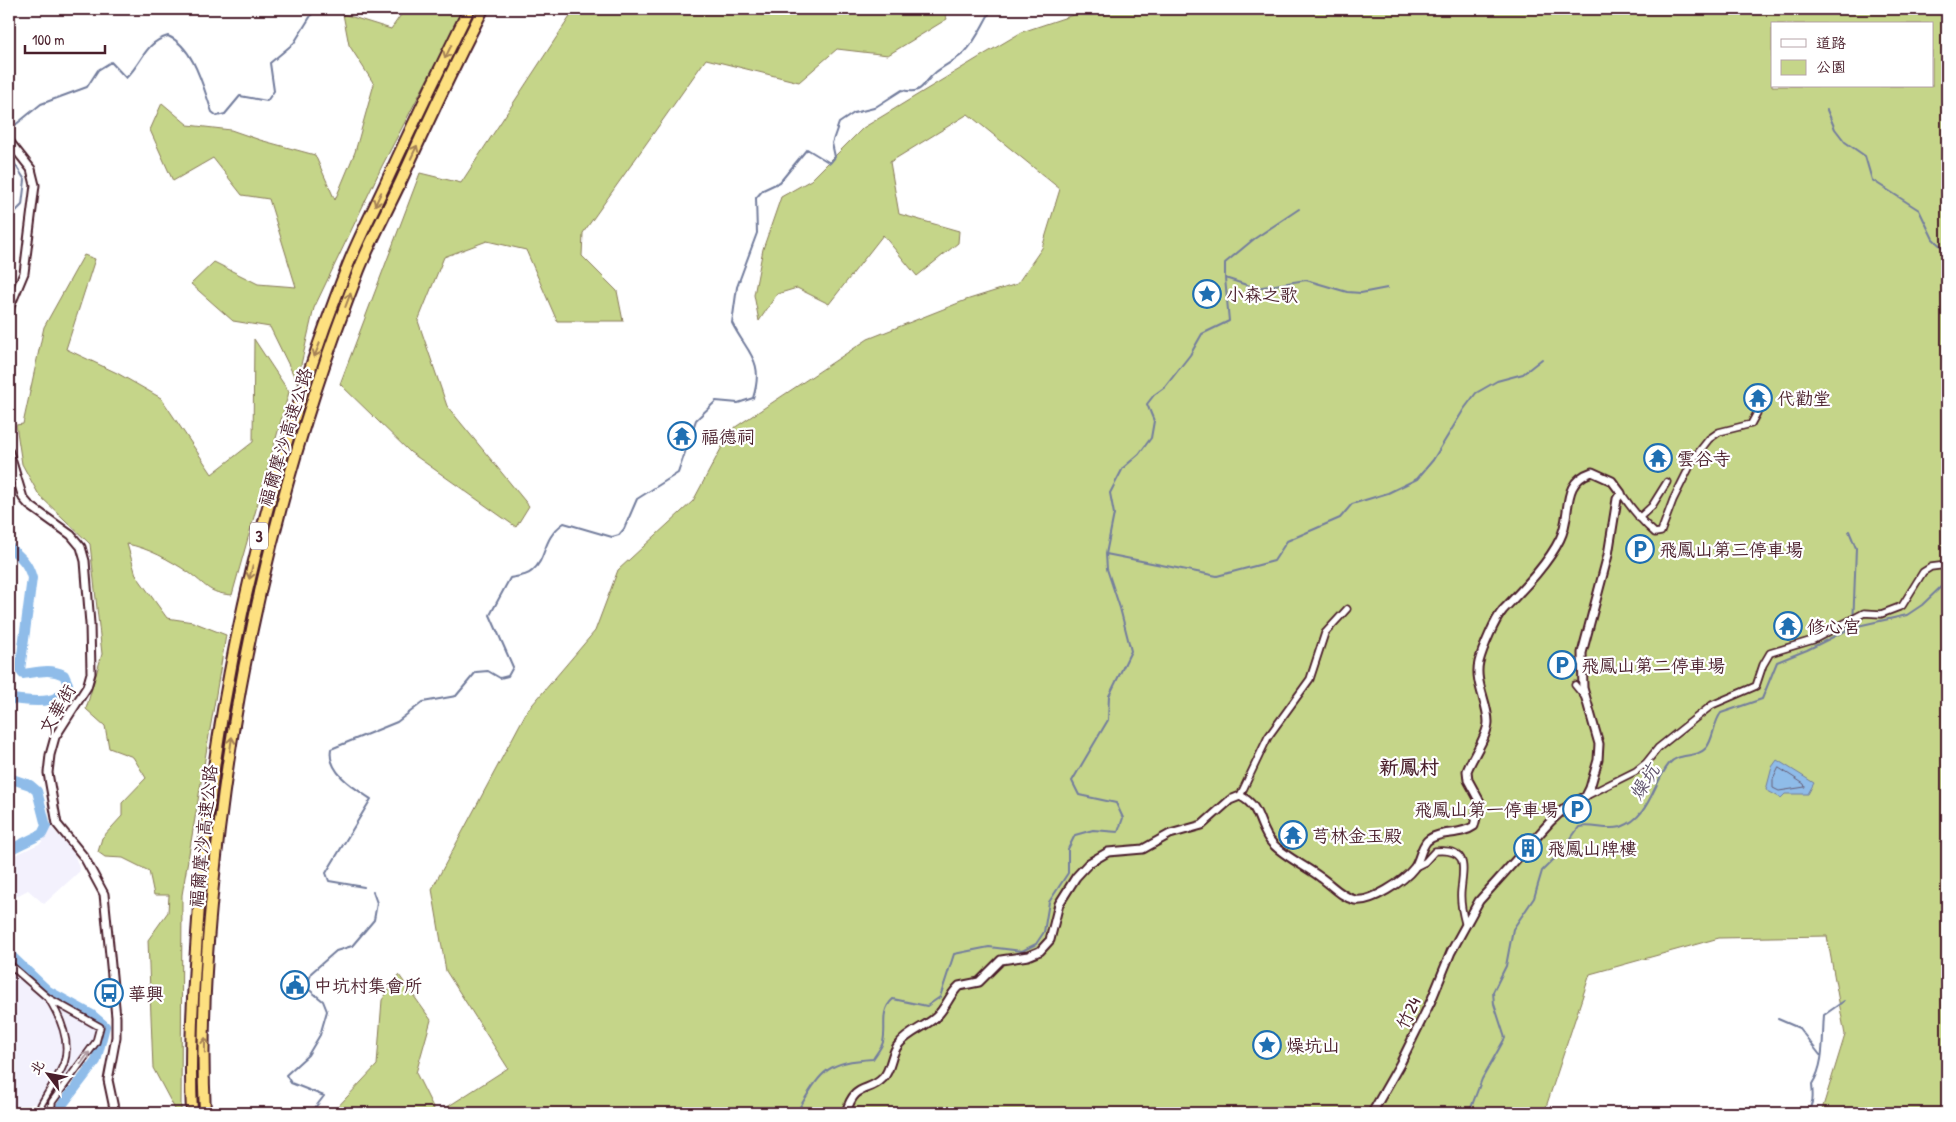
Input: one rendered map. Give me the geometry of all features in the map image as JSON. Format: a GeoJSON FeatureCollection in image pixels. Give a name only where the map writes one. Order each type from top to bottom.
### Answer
{"type":"FeatureCollection","features":[{"type":"Feature","properties":{"kind":"highway","name":"福爾摩沙高速公路"},"geometry":{"type":"LineString","coordinates":[[192,1113],[194,982],[200,877],[211,781],[227,679],[267,504],[305,381],[349,264],[469,9]]}},
{"type":"Feature","properties":{"kind":"highway","name":"福爾摩沙高速公路"},"geometry":{"type":"LineString","coordinates":[[205,1113],[206,982],[213,878],[225,781],[240,682],[280,508],[318,384],[361,267],[483,9]]}},
{"type":"Feature","properties":{"kind":"street"},"geometry":{"type":"LineString","coordinates":[[9,141],[31,169],[35,185],[24,273],[9,308]]}},
{"type":"Feature","properties":{"kind":"street"},"geometry":{"type":"LineString","coordinates":[[1415,867],[1418,856],[1428,841],[1439,835],[1461,832],[1474,826],[1480,802],[1468,780],[1467,772],[1488,721],[1478,675],[1479,663],[1499,617],[1554,550],[1567,523],[1570,490],[1575,483],[1584,475],[1592,472],[1612,481],[1639,518],[1655,533],[1661,532],[1673,500],[1700,449],[1719,432],[1751,424],[1757,413]]}},
{"type":"Feature","properties":{"kind":"street","name":"文華街"},"geometry":{"type":"LineString","coordinates":[[9,452],[23,498],[29,505],[71,535],[81,547],[85,561],[90,624],[91,673],[87,687],[55,737],[48,773],[57,824],[88,862],[104,894],[116,1017],[116,1037],[108,1080],[115,1113]]}},
{"type":"Feature","properties":{"kind":"street"},"geometry":{"type":"LineString","coordinates":[[1639,518],[1652,506],[1667,482]]}},
{"type":"Feature","properties":{"kind":"street"},"geometry":{"type":"LineString","coordinates":[[1586,796],[1594,773],[1599,744],[1586,700],[1582,653],[1608,555],[1617,499],[1621,493]]}},
{"type":"Feature","properties":{"kind":"street"},"geometry":{"type":"LineString","coordinates":[[1586,796],[1636,771],[1646,763],[1658,748],[1712,706],[1756,686],[1770,653],[1813,640],[1864,613],[1881,614],[1902,606],[1922,572],[1931,567],[1947,565]]}},
{"type":"Feature","properties":{"kind":"street"},"geometry":{"type":"LineString","coordinates":[[846,1113],[853,1096],[860,1090],[882,1080],[900,1042],[936,1017],[959,986],[979,982],[1001,960],[1028,956],[1040,951],[1050,940],[1059,904],[1076,877],[1089,862],[1108,852],[1143,849],[1170,834],[1202,825],[1230,800],[1240,796],[1268,737],[1310,679],[1325,633],[1347,609]]}},
{"type":"Feature","properties":{"kind":"street"},"geometry":{"type":"LineString","coordinates":[[1575,685],[1586,700]]}},
{"type":"Feature","properties":{"kind":"street"},"geometry":{"type":"LineString","coordinates":[[1240,796],[1253,804],[1263,830],[1280,851],[1294,858],[1336,890],[1356,900],[1368,899],[1384,892],[1415,867],[1425,862],[1435,851],[1453,852],[1460,858],[1464,868],[1460,890],[1461,909],[1465,923]]}},
{"type":"Feature","properties":{"kind":"street","name":"竹24"},"geometry":{"type":"LineString","coordinates":[[1372,1113],[1432,1001],[1465,923],[1479,901],[1550,822],[1565,808],[1586,796]]}},
{"type":"Feature","properties":{"kind":"street"},"geometry":{"type":"LineString","coordinates":[[9,964],[48,998],[96,1023],[101,1032],[96,1042],[52,1102],[51,1113]]}},
{"type":"Feature","properties":{"kind":"street"},"geometry":{"type":"LineString","coordinates":[[43,1113],[41,1105],[64,1064],[66,1050],[59,1016],[48,998]]}},
{"type":"Feature","properties":{"kind":"shaded area"},"geometry":{"type":"Polygon","coordinates":[[[50,826],[74,853],[80,871],[44,904],[28,890],[9,900],[9,858],[41,843],[50,826]]]}},
{"type":"Feature","properties":{"kind":"shaded area"},"geometry":{"type":"Polygon","coordinates":[[[9,962],[101,1032],[43,1101],[9,1111],[9,962]]]}},
{"type":"Feature","properties":{"kind":"green space"},"geometry":{"type":"Polygon","coordinates":[[[405,9],[464,9],[382,166],[314,308],[297,382],[270,327],[233,321],[191,284],[214,262],[258,284],[296,287],[269,199],[242,195],[213,158],[173,181],[150,130],[162,103],[188,125],[231,130],[315,155],[335,200],[355,152],[374,84],[349,45],[343,14],[391,29],[405,9]]]}},
{"type":"Feature","properties":{"kind":"green space"},"geometry":{"type":"Polygon","coordinates":[[[575,9],[943,9],[947,19],[888,55],[837,49],[799,82],[706,59],[583,233],[582,256],[617,291],[623,321],[557,321],[526,250],[487,241],[444,257],[418,321],[447,406],[529,506],[516,527],[410,452],[340,384],[420,173],[461,183],[575,9]]]}},
{"type":"Feature","properties":{"kind":"green space"},"geometry":{"type":"Polygon","coordinates":[[[1091,9],[1947,9],[1947,1113],[1821,1113],[1845,1035],[1827,936],[1719,938],[1590,974],[1544,1113],[438,1113],[508,1068],[446,971],[432,889],[527,711],[595,631],[618,570],[693,501],[731,430],[868,339],[966,300],[1017,284],[1042,248],[1060,189],[968,114],[890,162],[899,214],[959,231],[958,243],[917,276],[883,235],[829,304],[797,288],[777,294],[759,321],[754,295],[763,249],[781,197],[811,180],[863,128],[1022,32],[1091,9]]]}},
{"type":"Feature","properties":{"kind":"green space"},"geometry":{"type":"Polygon","coordinates":[[[84,255],[95,259],[66,349],[117,373],[161,398],[212,474],[253,442],[254,339],[289,392],[232,595],[212,590],[188,572],[166,559],[151,551],[127,544],[136,575],[167,618],[193,622],[226,635],[182,895],[181,1113],[177,1113],[153,1068],[148,940],[168,912],[169,895],[154,895],[149,871],[123,858],[105,857],[98,852],[102,838],[122,816],[122,803],[146,778],[133,757],[109,748],[105,726],[86,709],[102,654],[90,544],[39,495],[22,464],[16,425],[23,424],[44,327],[84,255]]]}},
{"type":"Feature","properties":{"kind":"green space"},"geometry":{"type":"Polygon","coordinates":[[[399,975],[431,1020],[416,1073],[436,1113],[332,1113],[377,1065],[382,1000],[399,975]]]}},
{"type":"Feature","properties":{"kind":"water"},"geometry":{"type":"Polygon","coordinates":[[[1777,760],[1814,783],[1808,794],[1785,794],[1781,798],[1766,790],[1772,767],[1777,760]]]}},
{"type":"Feature","properties":{"kind":"waterway"},"geometry":{"type":"LineString","coordinates":[[9,130],[41,104],[87,87],[98,70],[111,62],[126,78],[149,48],[160,39],[168,36],[177,41],[191,58],[212,112],[217,116],[225,114],[240,96],[267,101],[274,91],[270,63],[294,43],[315,9]]}},
{"type":"Feature","properties":{"kind":"waterway"},"geometry":{"type":"LineString","coordinates":[[364,887],[329,881],[326,873],[371,799],[337,772],[333,765],[331,749],[397,722],[423,702],[456,696],[476,672],[488,671],[500,678],[508,676],[513,667],[490,615],[510,578],[530,573],[537,566],[552,535],[564,523],[612,537],[619,535],[624,529],[637,499],[678,473],[696,420],[716,401],[738,403],[753,398],[756,385],[756,365],[732,323],[737,287],[757,233],[756,198],[763,190],[780,182],[807,149],[830,163],[835,157],[832,143],[839,123],[854,113],[874,108],[902,90],[918,90],[931,76],[965,52],[992,9]]}},
{"type":"Feature","properties":{"kind":"waterway"},"geometry":{"type":"LineString","coordinates":[[1039,9],[1045,11],[1050,9]]}},
{"type":"Feature","properties":{"kind":"waterway"},"geometry":{"type":"LineString","coordinates":[[1827,110],[1835,129],[1845,142],[1865,156],[1872,180],[1919,210],[1933,239],[1947,252]]}},
{"type":"Feature","properties":{"kind":"waterway"},"geometry":{"type":"LineString","coordinates":[[9,155],[25,180],[22,205],[9,218]]}},
{"type":"Feature","properties":{"kind":"waterway"},"geometry":{"type":"LineString","coordinates":[[1225,278],[1225,263],[1254,239],[1299,209]]}},
{"type":"Feature","properties":{"kind":"waterway"},"geometry":{"type":"LineString","coordinates":[[799,1113],[798,1110],[813,1086],[826,1071],[844,1063],[873,1059],[882,1044],[886,1009],[893,999],[927,1006],[940,997],[954,954],[989,947],[1022,951],[1036,944],[1044,932],[1049,902],[1068,873],[1068,849],[1075,835],[1093,830],[1118,832],[1123,818],[1116,803],[1079,795],[1072,781],[1108,720],[1109,696],[1131,651],[1120,608],[1107,569],[1106,554],[1114,514],[1110,493],[1123,468],[1139,454],[1151,438],[1154,421],[1147,404],[1154,395],[1165,387],[1190,355],[1202,334],[1229,321],[1225,278],[1256,288],[1306,280],[1347,292],[1361,293],[1387,288]]}},
{"type":"Feature","properties":{"kind":"waterway"},"geometry":{"type":"LineString","coordinates":[[1106,554],[1217,576],[1274,561],[1287,541],[1340,518],[1352,504],[1388,493],[1417,479],[1433,460],[1476,393],[1497,381],[1523,374],[1542,359]]}},
{"type":"Feature","properties":{"kind":"waterway"},"geometry":{"type":"LineString","coordinates":[[1849,531],[1856,548],[1853,627]]}},
{"type":"Feature","properties":{"kind":"waterway"},"geometry":{"type":"LineString","coordinates":[[9,547],[24,561],[32,578],[20,670],[23,674],[44,671],[59,673],[64,675],[68,684],[64,692],[51,700],[9,699]]}},
{"type":"Feature","properties":{"kind":"waterway","name":"燥坑"},"geometry":{"type":"LineString","coordinates":[[1469,1113],[1482,1079],[1505,1038],[1494,1004],[1493,992],[1506,966],[1513,929],[1534,898],[1542,871],[1561,852],[1579,827],[1616,828],[1631,822],[1650,800],[1663,772],[1673,760],[1697,753],[1706,748],[1721,713],[1762,699],[1777,662],[1807,650],[1853,627],[1907,615],[1922,605],[1947,581]]}},
{"type":"Feature","properties":{"kind":"waterway"},"geometry":{"type":"LineString","coordinates":[[9,778],[30,785],[37,791],[46,826],[42,834],[9,850]]}},
{"type":"Feature","properties":{"kind":"waterway"},"geometry":{"type":"LineString","coordinates":[[311,1113],[324,1096],[291,1083],[286,1075],[308,1055],[320,1035],[327,1011],[323,1001],[307,988],[311,973],[336,951],[352,946],[374,920],[377,903],[373,892]]}},
{"type":"Feature","properties":{"kind":"waterway"},"geometry":{"type":"LineString","coordinates":[[9,954],[48,991],[92,1015],[105,1026],[96,1061],[59,1109],[61,1113]]}},
{"type":"Feature","properties":{"kind":"waterway"},"geometry":{"type":"LineString","coordinates":[[1807,1113],[1813,1099],[1812,1084],[1821,1059],[1824,1015],[1844,1001]]}},
{"type":"Feature","properties":{"kind":"waterway"},"geometry":{"type":"LineString","coordinates":[[1778,1019],[1799,1028],[1820,1055]]}},
{"type":"Feature","properties":{"kind":"place","name":"小森之歌"},"geometry":{"type":"Point","coordinates":[1207,294]}},
{"type":"Feature","properties":{"kind":"place","name":"代勸堂"},"geometry":{"type":"Point","coordinates":[1758,398]}},
{"type":"Feature","properties":{"kind":"place","name":"福德祠"},"geometry":{"type":"Point","coordinates":[682,436]}},
{"type":"Feature","properties":{"kind":"place","name":"雲谷寺"},"geometry":{"type":"Point","coordinates":[1658,458]}},
{"type":"Feature","properties":{"kind":"place","name":"飛鳳山第三停車場"},"geometry":{"type":"Point","coordinates":[1640,549]}},
{"type":"Feature","properties":{"kind":"place","name":"修心宮"},"geometry":{"type":"Point","coordinates":[1788,626]}},
{"type":"Feature","properties":{"kind":"place","name":"飛鳳山第二停車場"},"geometry":{"type":"Point","coordinates":[1562,665]}},
{"type":"Feature","properties":{"kind":"place","name":"飛鳳山第一停車場"},"geometry":{"type":"Point","coordinates":[1577,809]}},
{"type":"Feature","properties":{"kind":"place","name":"芎林金玉殿"},"geometry":{"type":"Point","coordinates":[1293,835]}},
{"type":"Feature","properties":{"kind":"place","name":"飛鳳山牌樓"},"geometry":{"type":"Point","coordinates":[1528,848]}},
{"type":"Feature","properties":{"kind":"place","name":"中坑村集會所"},"geometry":{"type":"Point","coordinates":[295,985]}},
{"type":"Feature","properties":{"kind":"place","name":"華興"},"geometry":{"type":"Point","coordinates":[109,993]}},
{"type":"Feature","properties":{"kind":"place","name":"燥坑山"},"geometry":{"type":"Point","coordinates":[1267,1045]}},
{"type":"Feature","properties":{"kind":"district","name":"新鳳村"},"geometry":{"type":"Point","coordinates":[1409,766]}}]}
